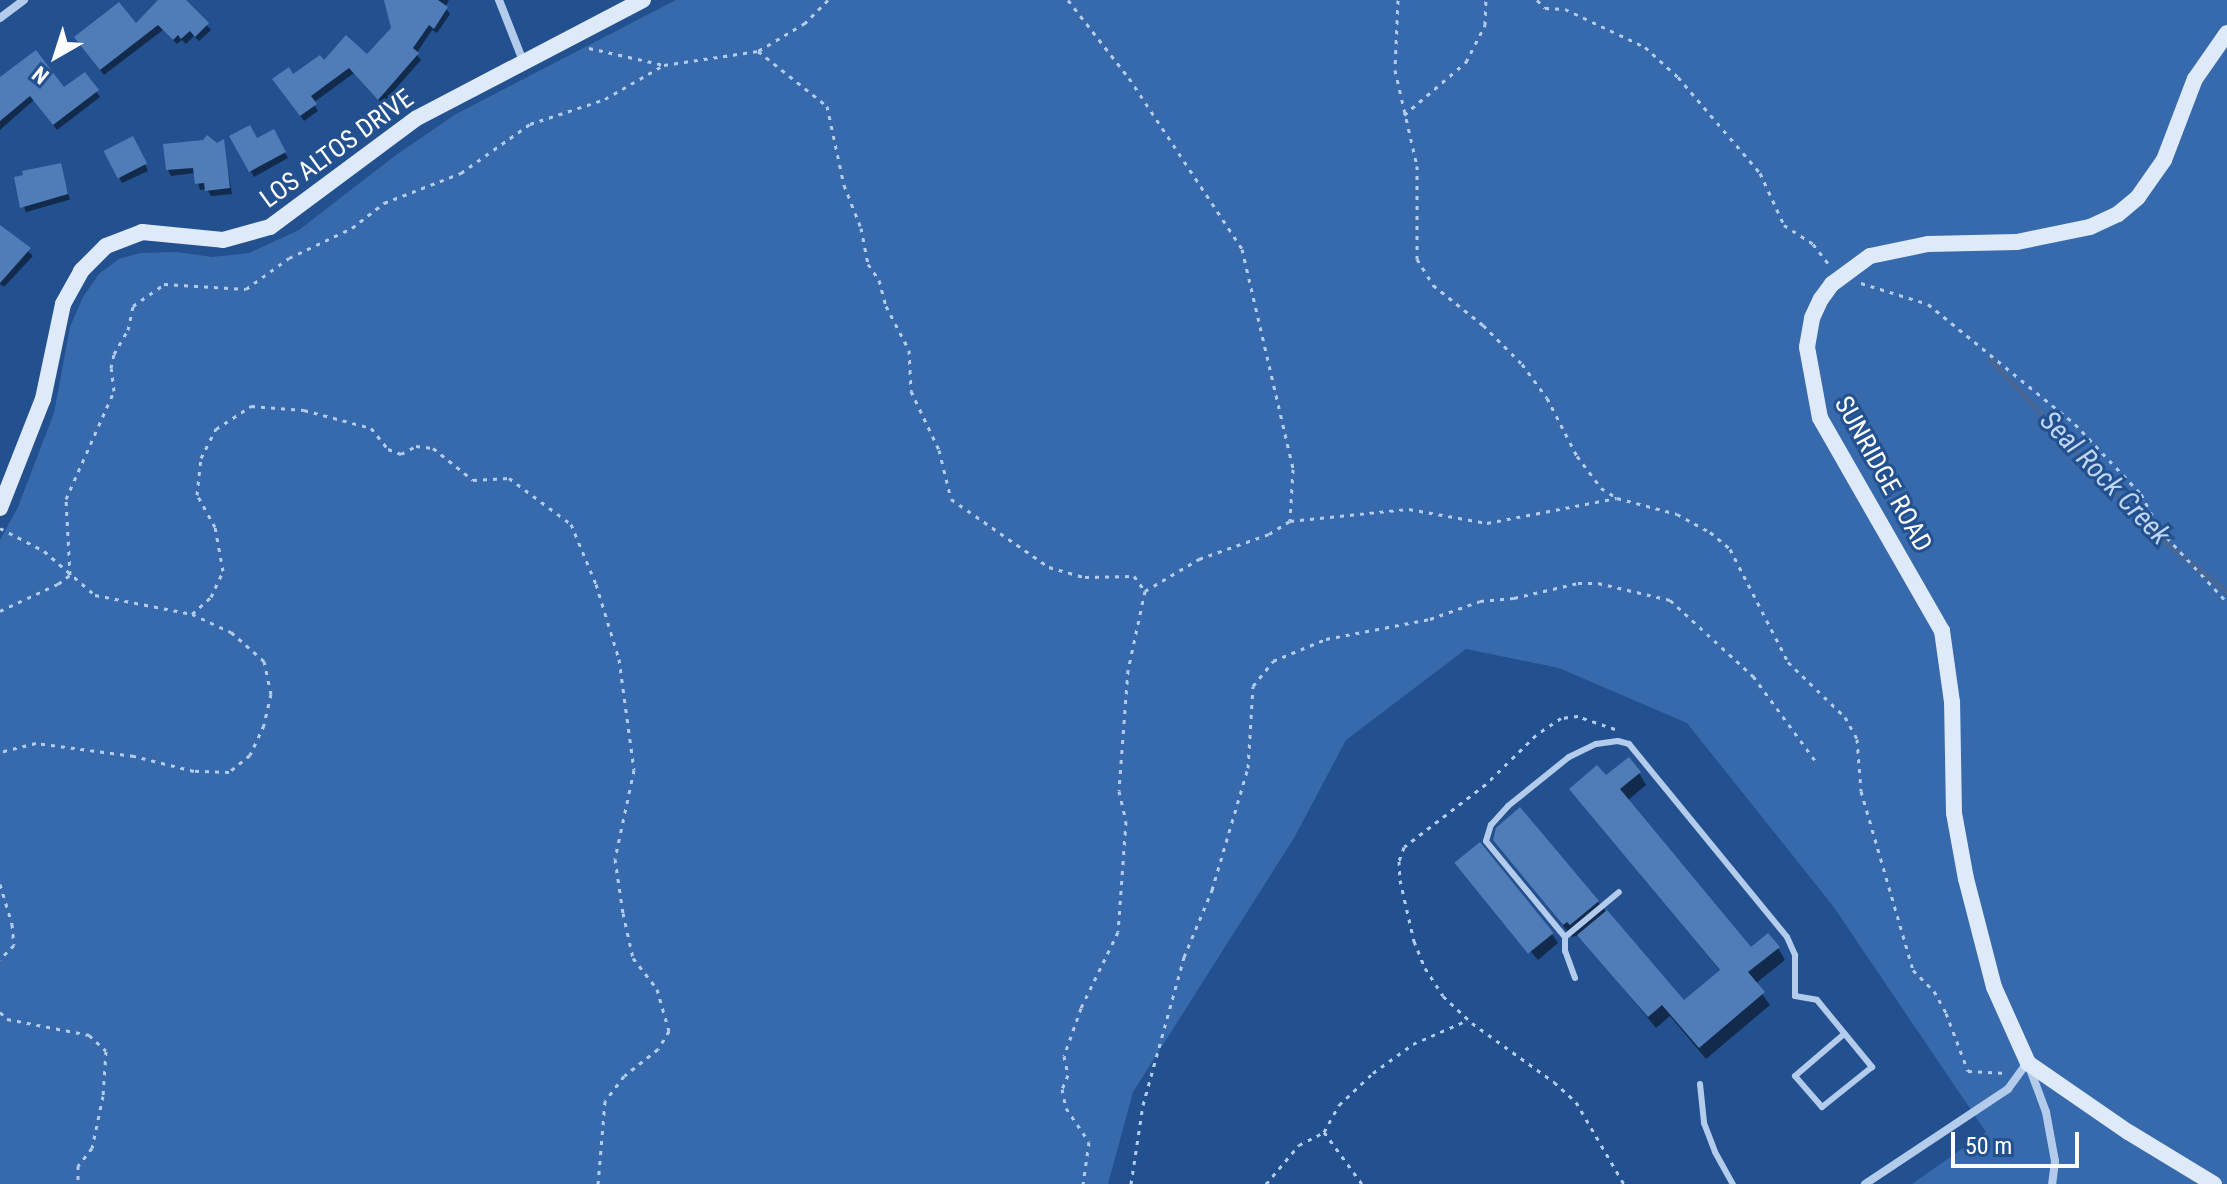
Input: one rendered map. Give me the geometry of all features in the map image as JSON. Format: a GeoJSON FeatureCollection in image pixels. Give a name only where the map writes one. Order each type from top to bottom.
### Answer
{"type":"FeatureCollection","features":[{"type":"Feature","properties":{"kind":"street"},"geometry":{"type":"LineString","coordinates":[[0,18],[24,0]]}},
{"type":"Feature","properties":{"kind":"street"},"geometry":{"type":"LineString","coordinates":[[499,0],[523,61]]}},
{"type":"Feature","properties":{"kind":"street","name":"LOS ALTOS DRIVE"},"geometry":{"type":"LineString","coordinates":[[0,508],[43,399],[63,304],[81,271],[99,252],[124,237],[142,232],[223,240],[270,227],[417,118],[643,0]]}},
{"type":"Feature","properties":{"kind":"street","name":"SUNRIDGE ROAD"},"geometry":{"type":"LineString","coordinates":[[2052,1184],[2055,1161],[2046,1112],[2024,1068],[1994,987],[1966,879],[1954,813],[1952,702],[1942,631],[1820,418],[1807,347],[1812,318],[1821,299],[1841,277],[1870,256],[1928,244],[2017,242],[2090,227],[2118,214],[2138,197],[2164,160],[2195,79],[2227,33]]}},
{"type":"Feature","properties":{"kind":"street"},"geometry":{"type":"LineString","coordinates":[[1865,1184],[2008,1089],[2024,1068],[2214,1184]]}},
{"type":"Feature","properties":{"kind":"lane"},"geometry":{"type":"LineString","coordinates":[[1575,978],[1565,937],[1486,841],[1491,825],[1508,806],[1569,757],[1596,744],[1618,741],[1629,744],[1787,937],[1795,955],[1795,996],[1817,1000],[1872,1067],[1822,1107],[1795,1076],[1844,1034]]}},
{"type":"Feature","properties":{"kind":"lane"},"geometry":{"type":"LineString","coordinates":[[1565,937],[1619,892]]}},
{"type":"Feature","properties":{"kind":"lane"},"geometry":{"type":"LineString","coordinates":[[1700,1084],[1704,1123],[1715,1152],[1733,1184]]}},
{"type":"Feature","properties":{"kind":"path"},"geometry":{"type":"LineString","coordinates":[[70,575],[66,499],[114,391],[111,368],[114,354],[128,330],[133,306],[164,284],[246,289],[289,258],[352,228],[384,203],[461,173],[530,124],[605,99],[664,65],[758,51],[805,23],[828,0]]}},
{"type":"Feature","properties":{"kind":"path"},"geometry":{"type":"LineString","coordinates":[[1068,0],[1129,78],[1242,249],[1293,469],[1290,521]]}},
{"type":"Feature","properties":{"kind":"path"},"geometry":{"type":"LineString","coordinates":[[1398,0],[1395,70],[1417,166],[1417,259],[1433,285],[1483,325],[1522,364],[1547,398],[1577,456],[1601,488],[1617,498],[1677,514],[1710,532],[1730,549],[1788,662],[1845,717],[1857,739],[1861,791],[1898,913],[1905,949],[1913,970],[1934,991],[1946,1013],[1968,1071],[2024,1068]]}},
{"type":"Feature","properties":{"kind":"path"},"geometry":{"type":"LineString","coordinates":[[1404,115],[1466,62],[1485,25],[1486,0]]}},
{"type":"Feature","properties":{"kind":"path"},"geometry":{"type":"LineString","coordinates":[[1537,0],[1545,8],[1565,9],[1645,47],[1678,77],[1760,173],[1784,225],[1813,244],[1841,277],[1928,304],[2075,424],[2141,494],[2160,530],[2227,602]]}},
{"type":"Feature","properties":{"kind":"path"},"geometry":{"type":"LineString","coordinates":[[561,41],[664,65]]}},
{"type":"Feature","properties":{"kind":"path"},"geometry":{"type":"LineString","coordinates":[[758,51],[827,106],[844,185],[861,228],[868,264],[879,280],[886,306],[909,350],[911,391],[939,450],[951,499],[1049,567],[1085,577],[1134,576],[1145,591]]}},
{"type":"Feature","properties":{"kind":"path"},"geometry":{"type":"LineString","coordinates":[[192,614],[211,597],[223,571],[215,527],[197,495],[201,458],[216,429],[251,406],[304,410],[371,428],[388,449],[401,454],[416,446],[433,448],[473,480],[509,478],[571,524],[596,584],[619,659],[634,770],[615,859],[623,913],[633,958],[657,989],[669,1031],[658,1049],[624,1076],[605,1101],[598,1184]]}},
{"type":"Feature","properties":{"kind":"path"},"geometry":{"type":"LineString","coordinates":[[1083,1184],[1089,1142],[1066,1108],[1062,1089],[1068,1075],[1064,1056],[1081,1008],[1118,932],[1126,821],[1119,791],[1128,670],[1145,591],[1199,559],[1269,534],[1290,521],[1409,509],[1487,523],[1617,498]]}},
{"type":"Feature","properties":{"kind":"path"},"geometry":{"type":"LineString","coordinates":[[0,528],[44,551],[95,595],[192,614],[231,632],[264,661],[271,694],[264,725],[250,755],[229,772],[194,771],[134,756],[36,743],[0,752]]}},
{"type":"Feature","properties":{"kind":"path"},"geometry":{"type":"LineString","coordinates":[[0,611],[58,584],[70,575]]}},
{"type":"Feature","properties":{"kind":"path"},"geometry":{"type":"LineString","coordinates":[[1131,1184],[1143,1105],[1181,968],[1212,890],[1248,768],[1253,686],[1273,661],[1326,639],[1430,619],[1480,601],[1514,598],[1578,583],[1598,583],[1670,600],[1753,676],[1817,763]]}},
{"type":"Feature","properties":{"kind":"path"},"geometry":{"type":"LineString","coordinates":[[1624,1184],[1576,1102],[1468,1020],[1443,996],[1425,968],[1414,941],[1400,880],[1404,847],[1486,784],[1536,735],[1561,718],[1578,716],[1601,724],[1630,736],[1629,744]]}},
{"type":"Feature","properties":{"kind":"path"},"geometry":{"type":"LineString","coordinates":[[0,884],[12,924],[14,945],[0,959]]}},
{"type":"Feature","properties":{"kind":"path"},"geometry":{"type":"LineString","coordinates":[[0,1012],[7,1019],[89,1035],[106,1051],[103,1096],[92,1148],[78,1166],[78,1184]]}},
{"type":"Feature","properties":{"kind":"path"},"geometry":{"type":"LineString","coordinates":[[1266,1184],[1299,1145],[1324,1132],[1339,1105],[1373,1073],[1413,1044],[1468,1020]]}},
{"type":"Feature","properties":{"kind":"path"},"geometry":{"type":"LineString","coordinates":[[1324,1132],[1362,1184]]}},
{"type":"Feature","properties":{"kind":"shaded area"},"geometry":{"type":"Polygon","coordinates":[[[676,0],[2227,0],[2227,1184],[1912,1184],[1986,1132],[1833,906],[1687,723],[1559,668],[1466,649],[1346,740],[1294,838],[1133,1092],[1108,1184],[0,1184],[0,540],[18,507],[54,413],[70,327],[83,297],[99,274],[119,259],[140,253],[177,252],[212,257],[249,253],[299,230],[396,155],[456,114],[676,0]]]}},
{"type":"Feature","properties":{"kind":"building"},"geometry":{"type":"Polygon","coordinates":[[[158,0],[186,0],[209,23],[195,37],[190,31],[181,39],[178,35],[173,40],[158,25],[100,70],[74,37],[119,2],[136,23],[158,0]]]}},
{"type":"Feature","properties":{"kind":"building"},"geometry":{"type":"Polygon","coordinates":[[[384,0],[438,0],[448,7],[434,29],[429,25],[413,48],[419,53],[378,100],[349,68],[311,96],[317,104],[300,116],[272,79],[289,67],[293,74],[320,55],[324,60],[346,35],[367,54],[391,28],[384,0]]]}},
{"type":"Feature","properties":{"kind":"building"},"geometry":{"type":"Polygon","coordinates":[[[36,50],[64,87],[85,72],[99,90],[53,125],[30,96],[0,121],[0,77],[36,50]]]}},
{"type":"Feature","properties":{"kind":"building"},"geometry":{"type":"Polygon","coordinates":[[[250,125],[257,138],[274,129],[286,152],[249,172],[229,136],[250,125]]]}},
{"type":"Feature","properties":{"kind":"building"},"geometry":{"type":"Polygon","coordinates":[[[207,135],[217,143],[224,139],[230,188],[205,191],[204,183],[195,184],[193,168],[166,170],[163,144],[203,140],[207,135]]]}},
{"type":"Feature","properties":{"kind":"building"},"geometry":{"type":"Polygon","coordinates":[[[133,136],[147,164],[118,179],[104,151],[133,136]]]}},
{"type":"Feature","properties":{"kind":"building"},"geometry":{"type":"Polygon","coordinates":[[[61,163],[68,194],[20,208],[14,177],[23,175],[22,171],[61,163]]]}},
{"type":"Feature","properties":{"kind":"building"},"geometry":{"type":"Polygon","coordinates":[[[0,225],[31,248],[0,283],[0,225]]]}},
{"type":"Feature","properties":{"kind":"building"},"geometry":{"type":"Polygon","coordinates":[[[1629,757],[1641,772],[1620,789],[1751,947],[1768,933],[1780,947],[1748,972],[1765,992],[1699,1048],[1662,1005],[1648,1017],[1577,935],[1607,910],[1684,1000],[1720,970],[1569,789],[1597,765],[1606,775],[1629,757]]]}},
{"type":"Feature","properties":{"kind":"building"},"geometry":{"type":"Polygon","coordinates":[[[1520,807],[1599,901],[1570,925],[1567,922],[1563,925],[1493,840],[1496,828],[1520,807]]]}},
{"type":"Feature","properties":{"kind":"building"},"geometry":{"type":"Polygon","coordinates":[[[1480,842],[1554,933],[1528,954],[1454,863],[1480,842]]]}},
{"type":"Feature","properties":{"kind":"waterway","name":"Seal Rock Creek"},"geometry":{"type":"LineString","coordinates":[[1989,358],[2150,530],[2227,592]]}}]}
